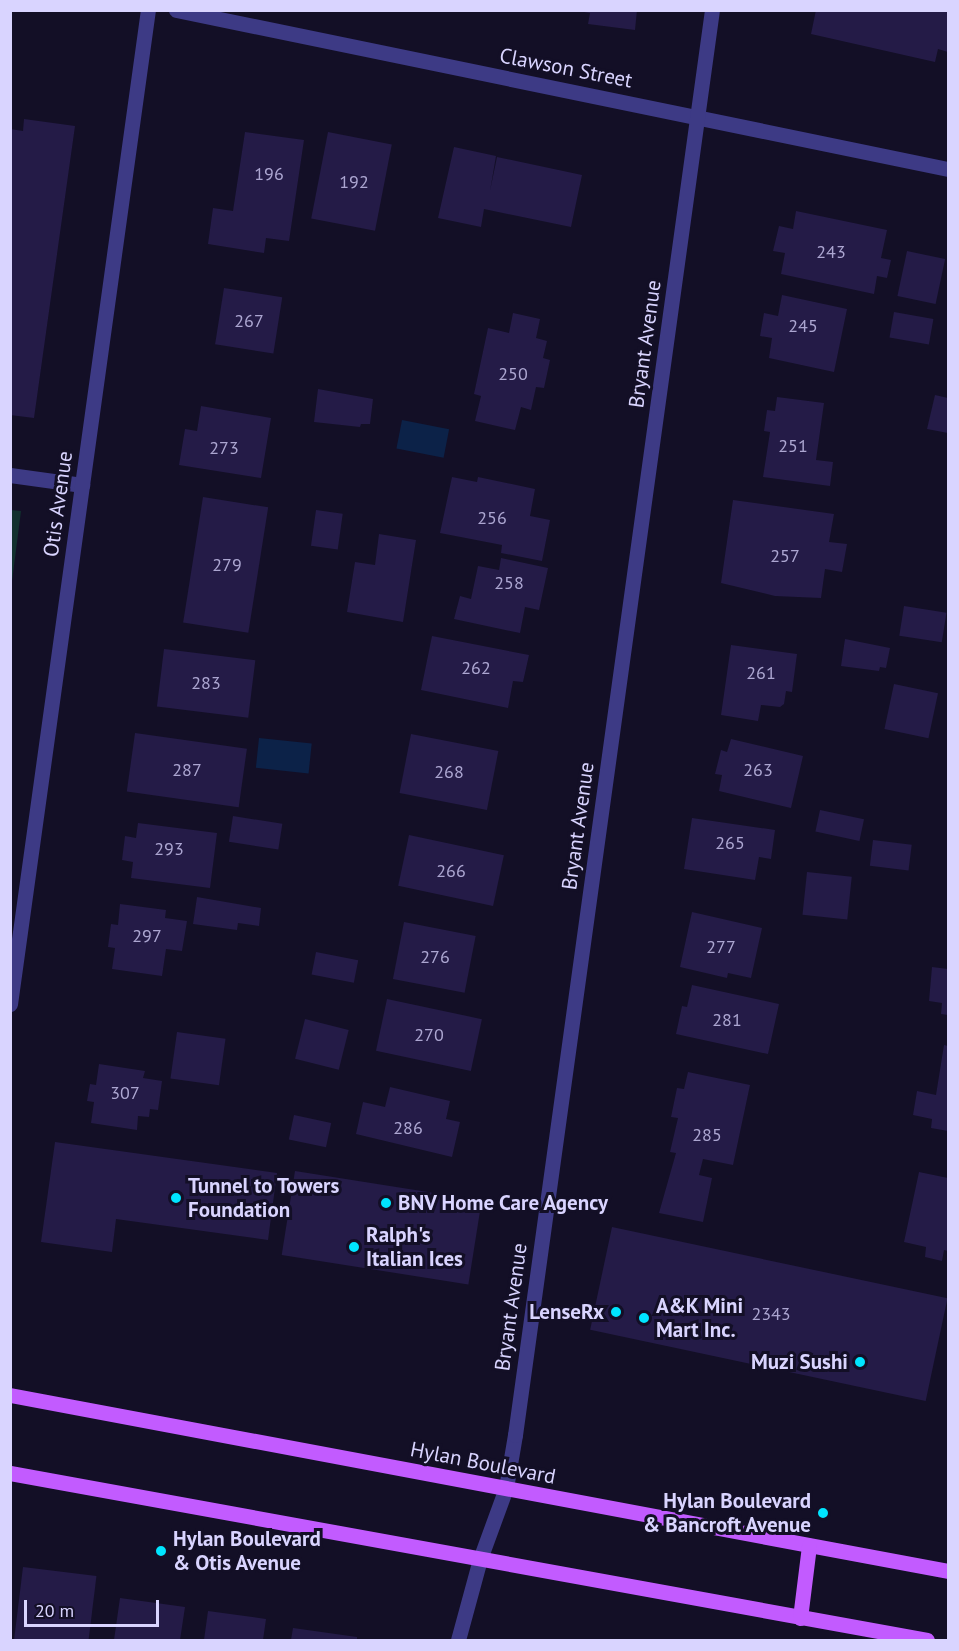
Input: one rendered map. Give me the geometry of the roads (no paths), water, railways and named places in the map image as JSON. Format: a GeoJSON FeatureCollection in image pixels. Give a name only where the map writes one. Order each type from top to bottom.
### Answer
{"type":"FeatureCollection","features":[{"type":"Feature","properties":{"kind":"main road","name":"Hylan Boulevard"},"geometry":{"type":"LineString","coordinates":[[10,1395],[948,1571]]}},
{"type":"Feature","properties":{"kind":"main road"},"geometry":{"type":"LineString","coordinates":[[10,1473],[927,1641]]}},
{"type":"Feature","properties":{"kind":"main road"},"geometry":{"type":"LineString","coordinates":[[800,1618],[809,1546]]}},
{"type":"Feature","properties":{"kind":"street","name":"Otis Avenue"},"geometry":{"type":"LineString","coordinates":[[10,1004],[148,10]]}},
{"type":"Feature","properties":{"kind":"street","name":"Clawson Street"},"geometry":{"type":"LineString","coordinates":[[176,10],[948,169]]}},
{"type":"Feature","properties":{"kind":"street","name":"Bryant Avenue"},"geometry":{"type":"LineString","coordinates":[[458,1641],[480,1559],[506,1488],[712,10]]}},
{"type":"Feature","properties":{"kind":"street"},"geometry":{"type":"LineString","coordinates":[[10,476],[82,485]]}},
{"type":"Feature","properties":{"kind":"water"},"geometry":{"type":"Polygon","coordinates":[[[402,420],[449,429],[444,458],[396,448],[402,420]]]}},
{"type":"Feature","properties":{"kind":"water"},"geometry":{"type":"Polygon","coordinates":[[[259,738],[312,744],[309,773],[256,768],[259,738]]]}},
{"type":"Feature","properties":{"kind":"place","name":"Tunnel to Towers Foundation"},"geometry":{"type":"Point","coordinates":[176,1198]}},
{"type":"Feature","properties":{"kind":"place","name":"BNV Home Care Agency"},"geometry":{"type":"Point","coordinates":[386,1203]}},
{"type":"Feature","properties":{"kind":"place","name":"Ralph's Italian Ices"},"geometry":{"type":"Point","coordinates":[354,1247]}},
{"type":"Feature","properties":{"kind":"place","name":"LenseRx"},"geometry":{"type":"Point","coordinates":[616,1312]}},
{"type":"Feature","properties":{"kind":"place","name":"A&K Mini Mart Inc."},"geometry":{"type":"Point","coordinates":[644,1318]}},
{"type":"Feature","properties":{"kind":"place","name":"Muzi Sushi"},"geometry":{"type":"Point","coordinates":[860,1362]}},
{"type":"Feature","properties":{"kind":"place","name":"Hylan Boulevard & Bancroft Avenue"},"geometry":{"type":"Point","coordinates":[823,1513]}},
{"type":"Feature","properties":{"kind":"place","name":"Hylan Boulevard & Otis Avenue"},"geometry":{"type":"Point","coordinates":[161,1551]}}]}
